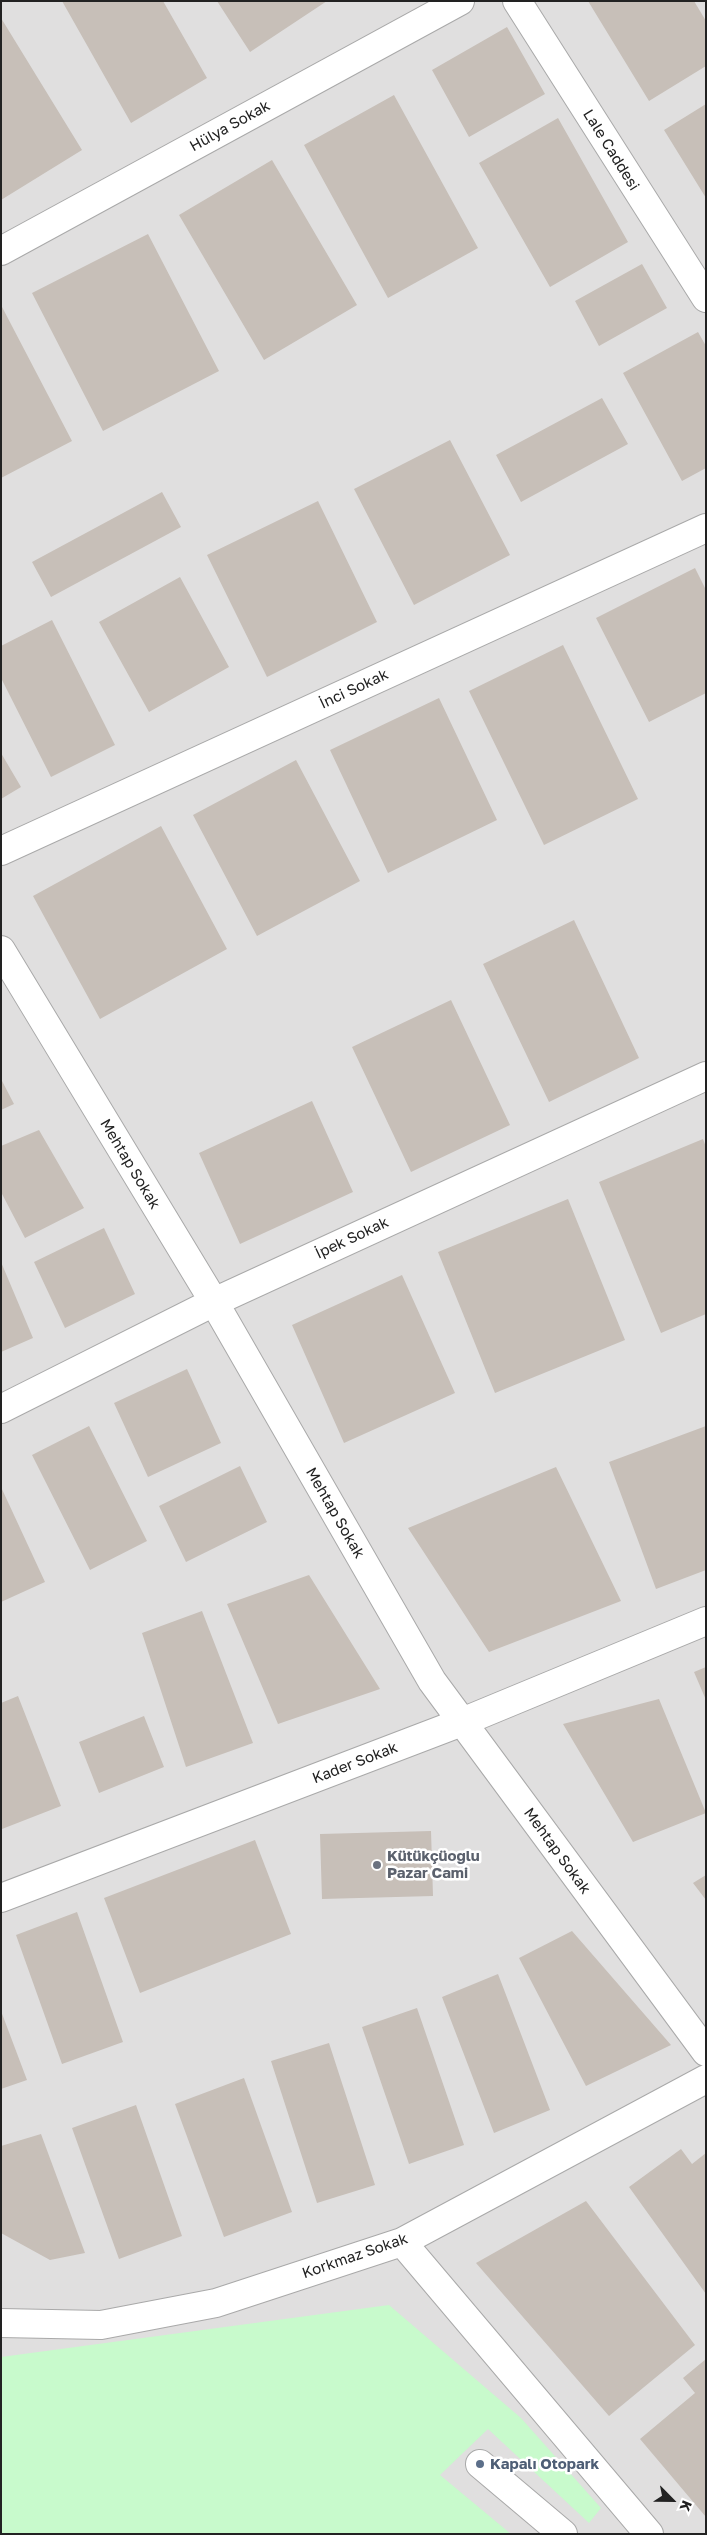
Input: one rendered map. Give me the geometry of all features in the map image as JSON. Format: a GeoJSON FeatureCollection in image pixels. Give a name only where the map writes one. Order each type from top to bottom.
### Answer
{"type":"FeatureCollection","features":[{"type":"Feature","properties":{"kind":"street","name":"Hülya Sokak"},"geometry":{"type":"LineString","coordinates":[[1,251],[460,1]]}},
{"type":"Feature","properties":{"kind":"street","name":"Lale Caddesi"},"geometry":{"type":"LineString","coordinates":[[517,1],[706,298]]}},
{"type":"Feature","properties":{"kind":"street","name":"İnci Sokak"},"geometry":{"type":"LineString","coordinates":[[1,851],[706,528]]}},
{"type":"Feature","properties":{"kind":"street","name":"Mehtap Sokak"},"geometry":{"type":"LineString","coordinates":[[1,950],[214,1302],[432,1681],[706,2052]]}},
{"type":"Feature","properties":{"kind":"street","name":"İpek Sokak"},"geometry":{"type":"LineString","coordinates":[[1,1409],[214,1302],[706,1076]]}},
{"type":"Feature","properties":{"kind":"street","name":"Kader Sokak"},"geometry":{"type":"LineString","coordinates":[[1,1898],[462,1722],[706,1621]]}},
{"type":"Feature","properties":{"kind":"street","name":"Korkmaz Sokak"},"geometry":{"type":"LineString","coordinates":[[1,2323],[101,2326],[209,2304],[402,2242],[706,2079]]}},
{"type":"Feature","properties":{"kind":"street"},"geometry":{"type":"LineString","coordinates":[[402,2242],[649,2534]]}},
{"type":"Feature","properties":{"kind":"street"},"geometry":{"type":"LineString","coordinates":[[480,2464],[563,2534]]}},
{"type":"Feature","properties":{"kind":"shaded area"},"geometry":{"type":"Polygon","coordinates":[[[1,1],[706,1],[706,2534],[1,2534],[1,1]]]}},
{"type":"Feature","properties":{"kind":"green space"},"geometry":{"type":"Polygon","coordinates":[[[389,2305],[521,2418],[601,2508],[589,2523],[488,2429],[440,2475],[511,2534],[1,2534],[1,2357],[389,2305]]]}},
{"type":"Feature","properties":{"kind":"building"},"geometry":{"type":"Polygon","coordinates":[[[62,1],[163,1],[207,78],[131,123],[62,1]]]}},
{"type":"Feature","properties":{"kind":"building"},"geometry":{"type":"Polygon","coordinates":[[[217,1],[327,1],[250,52],[217,1]]]}},
{"type":"Feature","properties":{"kind":"building"},"geometry":{"type":"Polygon","coordinates":[[[588,1],[694,1],[706,21],[706,66],[649,101],[588,1]]]}},
{"type":"Feature","properties":{"kind":"building"},"geometry":{"type":"Polygon","coordinates":[[[1,18],[82,150],[1,200],[1,18]]]}},
{"type":"Feature","properties":{"kind":"building"},"geometry":{"type":"Polygon","coordinates":[[[507,27],[545,94],[469,137],[432,70],[507,27]]]}},
{"type":"Feature","properties":{"kind":"building"},"geometry":{"type":"Polygon","coordinates":[[[394,95],[478,248],[388,298],[304,145],[394,95]]]}},
{"type":"Feature","properties":{"kind":"building"},"geometry":{"type":"Polygon","coordinates":[[[706,104],[706,198],[664,130],[706,104]]]}},
{"type":"Feature","properties":{"kind":"building"},"geometry":{"type":"Polygon","coordinates":[[[558,118],[628,242],[550,287],[479,163],[558,118]]]}},
{"type":"Feature","properties":{"kind":"building"},"geometry":{"type":"Polygon","coordinates":[[[272,160],[357,305],[264,360],[179,215],[272,160]]]}},
{"type":"Feature","properties":{"kind":"building"},"geometry":{"type":"Polygon","coordinates":[[[148,234],[219,371],[103,431],[32,293],[148,234]]]}},
{"type":"Feature","properties":{"kind":"building"},"geometry":{"type":"Polygon","coordinates":[[[642,264],[667,308],[599,346],[575,301],[642,264]]]}},
{"type":"Feature","properties":{"kind":"building"},"geometry":{"type":"Polygon","coordinates":[[[1,305],[72,441],[1,478],[1,305]]]}},
{"type":"Feature","properties":{"kind":"building"},"geometry":{"type":"Polygon","coordinates":[[[698,332],[706,346],[706,468],[682,481],[623,373],[698,332]]]}},
{"type":"Feature","properties":{"kind":"building"},"geometry":{"type":"Polygon","coordinates":[[[602,398],[628,444],[521,502],[496,455],[602,398]]]}},
{"type":"Feature","properties":{"kind":"building"},"geometry":{"type":"Polygon","coordinates":[[[450,440],[510,555],[414,605],[354,489],[450,440]]]}},
{"type":"Feature","properties":{"kind":"building"},"geometry":{"type":"Polygon","coordinates":[[[162,492],[181,527],[51,597],[32,562],[162,492]]]}},
{"type":"Feature","properties":{"kind":"building"},"geometry":{"type":"Polygon","coordinates":[[[318,501],[377,622],[267,677],[207,555],[318,501]]]}},
{"type":"Feature","properties":{"kind":"building"},"geometry":{"type":"Polygon","coordinates":[[[695,568],[706,590],[706,693],[649,722],[596,618],[695,568]]]}},
{"type":"Feature","properties":{"kind":"building"},"geometry":{"type":"Polygon","coordinates":[[[180,577],[229,667],[149,712],[99,622],[180,577]]]}},
{"type":"Feature","properties":{"kind":"building"},"geometry":{"type":"Polygon","coordinates":[[[52,620],[115,745],[51,777],[1,678],[1,646],[52,620]]]}},
{"type":"Feature","properties":{"kind":"building"},"geometry":{"type":"Polygon","coordinates":[[[563,645],[638,799],[544,845],[469,691],[563,645]]]}},
{"type":"Feature","properties":{"kind":"building"},"geometry":{"type":"Polygon","coordinates":[[[439,698],[497,820],[388,873],[330,750],[439,698]]]}},
{"type":"Feature","properties":{"kind":"building"},"geometry":{"type":"Polygon","coordinates":[[[1,753],[21,787],[1,799],[1,753]]]}},
{"type":"Feature","properties":{"kind":"building"},"geometry":{"type":"Polygon","coordinates":[[[296,760],[360,881],[257,936],[193,815],[296,760]]]}},
{"type":"Feature","properties":{"kind":"building"},"geometry":{"type":"Polygon","coordinates":[[[161,826],[227,949],[100,1019],[33,896],[161,826]]]}},
{"type":"Feature","properties":{"kind":"building"},"geometry":{"type":"Polygon","coordinates":[[[574,920],[639,1058],[549,1102],[483,964],[574,920]]]}},
{"type":"Feature","properties":{"kind":"building"},"geometry":{"type":"Polygon","coordinates":[[[451,1000],[510,1125],[411,1172],[352,1047],[451,1000]]]}},
{"type":"Feature","properties":{"kind":"building"},"geometry":{"type":"Polygon","coordinates":[[[1,1079],[14,1104],[1,1110],[1,1079]]]}},
{"type":"Feature","properties":{"kind":"building"},"geometry":{"type":"Polygon","coordinates":[[[312,1101],[353,1192],[240,1244],[199,1153],[312,1101]]]}},
{"type":"Feature","properties":{"kind":"building"},"geometry":{"type":"Polygon","coordinates":[[[39,1130],[84,1208],[25,1238],[1,1192],[1,1146],[39,1130]]]}},
{"type":"Feature","properties":{"kind":"building"},"geometry":{"type":"Polygon","coordinates":[[[703,1139],[706,1147],[706,1314],[661,1333],[599,1182],[703,1139]]]}},
{"type":"Feature","properties":{"kind":"building"},"geometry":{"type":"Polygon","coordinates":[[[568,1199],[625,1340],[495,1393],[438,1252],[568,1199]]]}},
{"type":"Feature","properties":{"kind":"building"},"geometry":{"type":"Polygon","coordinates":[[[104,1228],[135,1294],[65,1328],[34,1262],[104,1228]]]}},
{"type":"Feature","properties":{"kind":"building"},"geometry":{"type":"Polygon","coordinates":[[[1,1262],[33,1338],[1,1352],[1,1262]]]}},
{"type":"Feature","properties":{"kind":"building"},"geometry":{"type":"Polygon","coordinates":[[[402,1275],[455,1393],[344,1443],[292,1325],[402,1275]]]}},
{"type":"Feature","properties":{"kind":"building"},"geometry":{"type":"Polygon","coordinates":[[[187,1369],[221,1443],[148,1477],[114,1403],[187,1369]]]}},
{"type":"Feature","properties":{"kind":"building"},"geometry":{"type":"Polygon","coordinates":[[[89,1426],[147,1541],[90,1570],[32,1455],[89,1426]]]}},
{"type":"Feature","properties":{"kind":"building"},"geometry":{"type":"Polygon","coordinates":[[[706,1426],[706,1570],[656,1589],[609,1462],[706,1426]]]}},
{"type":"Feature","properties":{"kind":"building"},"geometry":{"type":"Polygon","coordinates":[[[240,1466],[267,1522],[186,1562],[159,1506],[240,1466]]]}},
{"type":"Feature","properties":{"kind":"building"},"geometry":{"type":"Polygon","coordinates":[[[556,1467],[621,1601],[489,1652],[408,1528],[556,1467]]]}},
{"type":"Feature","properties":{"kind":"building"},"geometry":{"type":"Polygon","coordinates":[[[1,1487],[45,1582],[1,1602],[1,1487]]]}},
{"type":"Feature","properties":{"kind":"building"},"geometry":{"type":"Polygon","coordinates":[[[309,1575],[380,1689],[278,1724],[227,1604],[309,1575]]]}},
{"type":"Feature","properties":{"kind":"building"},"geometry":{"type":"Polygon","coordinates":[[[202,1611],[253,1743],[186,1767],[142,1633],[202,1611]]]}},
{"type":"Feature","properties":{"kind":"building"},"geometry":{"type":"Polygon","coordinates":[[[706,1667],[706,1700],[694,1672],[706,1667]]]}},
{"type":"Feature","properties":{"kind":"building"},"geometry":{"type":"Polygon","coordinates":[[[18,1696],[61,1806],[2,1829],[1,1703],[18,1696]]]}},
{"type":"Feature","properties":{"kind":"building"},"geometry":{"type":"Polygon","coordinates":[[[659,1699],[706,1813],[633,1842],[563,1724],[659,1699]]]}},
{"type":"Feature","properties":{"kind":"building"},"geometry":{"type":"Polygon","coordinates":[[[144,1716],[164,1767],[99,1793],[79,1742],[144,1716]]]}},
{"type":"Feature","properties":{"kind":"building","name":"Kütükçüoğlu Pazar Cami"},"geometry":{"type":"Polygon","coordinates":[[[431,1831],[433,1896],[322,1899],[320,1834],[431,1831]]]}},
{"type":"Feature","properties":{"kind":"building"},"geometry":{"type":"Polygon","coordinates":[[[255,1840],[291,1934],[140,1993],[104,1898],[255,1840]]]}},
{"type":"Feature","properties":{"kind":"building"},"geometry":{"type":"Polygon","coordinates":[[[706,1875],[706,1900],[693,1883],[706,1875]]]}},
{"type":"Feature","properties":{"kind":"building"},"geometry":{"type":"Polygon","coordinates":[[[77,1912],[123,2042],[62,2064],[16,1935],[77,1912]]]}},
{"type":"Feature","properties":{"kind":"building"},"geometry":{"type":"Polygon","coordinates":[[[572,1931],[671,2045],[586,2086],[519,1958],[572,1931]]]}},
{"type":"Feature","properties":{"kind":"building"},"geometry":{"type":"Polygon","coordinates":[[[498,1974],[550,2110],[494,2133],[442,1997],[498,1974]]]}},
{"type":"Feature","properties":{"kind":"building"},"geometry":{"type":"Polygon","coordinates":[[[417,2008],[464,2145],[409,2164],[362,2027],[417,2008]]]}},
{"type":"Feature","properties":{"kind":"building"},"geometry":{"type":"Polygon","coordinates":[[[1,2011],[27,2080],[1,2089],[1,2011]]]}},
{"type":"Feature","properties":{"kind":"building"},"geometry":{"type":"Polygon","coordinates":[[[329,2043],[375,2185],[317,2203],[271,2061],[329,2043]]]}},
{"type":"Feature","properties":{"kind":"building"},"geometry":{"type":"Polygon","coordinates":[[[244,2078],[292,2212],[224,2237],[175,2104],[244,2078]]]}},
{"type":"Feature","properties":{"kind":"building"},"geometry":{"type":"Polygon","coordinates":[[[136,2105],[182,2236],[119,2259],[72,2128],[136,2105]]]}},
{"type":"Feature","properties":{"kind":"building"},"geometry":{"type":"Polygon","coordinates":[[[41,2134],[85,2253],[50,2260],[1,2233],[1,2146],[41,2134]]]}},
{"type":"Feature","properties":{"kind":"building"},"geometry":{"type":"Polygon","coordinates":[[[681,2149],[692,2164],[706,2153],[706,2294],[629,2187],[681,2149]]]}},
{"type":"Feature","properties":{"kind":"building"},"geometry":{"type":"Polygon","coordinates":[[[586,2201],[695,2345],[609,2416],[476,2263],[586,2201]]]}},
{"type":"Feature","properties":{"kind":"building"},"geometry":{"type":"Polygon","coordinates":[[[706,2359],[706,2517],[640,2439],[695,2393],[683,2378],[706,2359]]]}},
{"type":"Feature","properties":{"kind":"place","name":"Kütükçüoğlu Pazar Cami"},"geometry":{"type":"Point","coordinates":[377,1865]}},
{"type":"Feature","properties":{"kind":"place","name":"Kapalı Otopark"},"geometry":{"type":"Point","coordinates":[480,2464]}}]}
